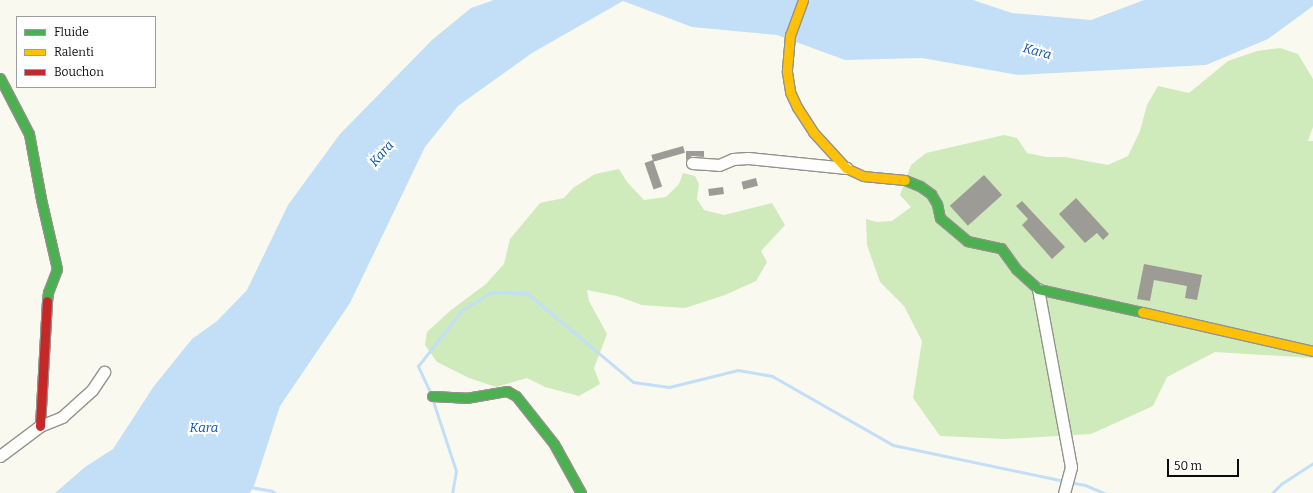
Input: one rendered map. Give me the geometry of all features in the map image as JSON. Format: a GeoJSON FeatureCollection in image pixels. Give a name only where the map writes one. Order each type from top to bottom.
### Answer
{"type":"FeatureCollection","features":[{"type":"Feature","properties":{"kind":"street"},"geometry":{"type":"LineString","coordinates":[[803,0],[790,35],[787,72],[790,92],[797,107],[814,132],[846,168]]}},
{"type":"Feature","properties":{"kind":"street"},"geometry":{"type":"LineString","coordinates":[[0,78],[29,134],[41,199],[57,269],[48,292],[40,426]]}},
{"type":"Feature","properties":{"kind":"street"},"geometry":{"type":"LineString","coordinates":[[692,163],[719,165],[733,159],[748,158],[846,168],[863,176],[879,179],[901,179],[920,186],[931,194],[937,204],[940,218],[967,241],[1001,248],[1016,269],[1038,289],[1313,351]]}},
{"type":"Feature","properties":{"kind":"street"},"geometry":{"type":"LineString","coordinates":[[1038,289],[1071,467],[1065,493]]}},
{"type":"Feature","properties":{"kind":"street"},"geometry":{"type":"LineString","coordinates":[[0,456],[40,426],[62,417],[92,390],[104,372]]}},
{"type":"Feature","properties":{"kind":"street"},"geometry":{"type":"LineString","coordinates":[[432,396],[466,398],[507,391],[516,396],[554,444],[581,493]]}},
{"type":"Feature","properties":{"kind":"green space"},"geometry":{"type":"Polygon","coordinates":[[[1280,48],[1298,54],[1313,79],[1313,127],[1308,141],[1313,141],[1313,358],[1215,352],[1167,377],[1153,406],[1091,434],[1006,439],[940,436],[913,398],[922,341],[904,306],[880,282],[867,245],[866,219],[877,222],[892,221],[911,207],[900,195],[911,165],[926,153],[1004,135],[1017,138],[1027,153],[1046,157],[1065,157],[1108,165],[1128,156],[1140,131],[1147,105],[1158,86],[1189,93],[1228,61],[1257,51],[1280,48]]]}},
{"type":"Feature","properties":{"kind":"green space"},"geometry":{"type":"Polygon","coordinates":[[[619,169],[627,182],[644,200],[666,197],[679,184],[683,173],[695,176],[699,184],[697,199],[704,210],[724,215],[772,203],[785,225],[761,251],[767,262],[756,281],[725,295],[685,308],[642,305],[617,296],[587,290],[589,301],[607,334],[594,368],[600,384],[579,396],[545,387],[527,378],[496,387],[469,378],[437,362],[425,345],[427,332],[451,310],[486,284],[504,264],[510,239],[540,203],[564,198],[573,188],[595,174],[619,169]]]}},
{"type":"Feature","properties":{"kind":"water","name":"Kara"},"geometry":{"type":"Polygon","coordinates":[[[494,0],[973,0],[1012,13],[1091,20],[1144,0],[1313,0],[1313,6],[1268,39],[1206,65],[1018,75],[922,58],[845,60],[777,35],[692,27],[623,1],[532,53],[458,106],[425,147],[350,303],[280,406],[255,483],[250,493],[55,493],[85,467],[113,449],[154,386],[192,339],[217,321],[247,290],[288,205],[340,134],[432,40],[471,8],[494,0]]]}},
{"type":"Feature","properties":{"kind":"building"},"geometry":{"type":"Polygon","coordinates":[[[683,146],[685,153],[653,162],[651,155],[683,146]]]}},
{"type":"Feature","properties":{"kind":"building"},"geometry":{"type":"Polygon","coordinates":[[[686,151],[704,151],[704,157],[692,156],[686,160],[686,151]]]}},
{"type":"Feature","properties":{"kind":"building"},"geometry":{"type":"Polygon","coordinates":[[[653,160],[662,186],[654,189],[644,163],[653,160]]]}},
{"type":"Feature","properties":{"kind":"building"},"geometry":{"type":"Polygon","coordinates":[[[984,175],[1002,195],[968,226],[950,206],[984,175]]]}},
{"type":"Feature","properties":{"kind":"building"},"geometry":{"type":"Polygon","coordinates":[[[756,178],[758,186],[743,189],[741,182],[756,178]]]}},
{"type":"Feature","properties":{"kind":"building"},"geometry":{"type":"Polygon","coordinates":[[[723,187],[724,194],[709,196],[708,189],[723,187]]]}},
{"type":"Feature","properties":{"kind":"building"},"geometry":{"type":"Polygon","coordinates":[[[1076,198],[1109,234],[1103,240],[1097,233],[1085,243],[1059,214],[1076,198]]]}},
{"type":"Feature","properties":{"kind":"building"},"geometry":{"type":"Polygon","coordinates":[[[1022,201],[1065,247],[1052,259],[1022,225],[1028,219],[1016,206],[1022,201]]]}},
{"type":"Feature","properties":{"kind":"building"},"geometry":{"type":"Polygon","coordinates":[[[1144,264],[1202,275],[1197,300],[1185,298],[1187,286],[1154,280],[1150,301],[1137,299],[1144,264]]]}},
{"type":"Feature","properties":{"kind":"waterway"},"geometry":{"type":"LineString","coordinates":[[430,392],[418,366],[462,310],[492,292],[527,293],[633,382],[669,387],[738,370],[772,376],[893,445],[1064,481]]}},
{"type":"Feature","properties":{"kind":"waterway"},"geometry":{"type":"LineString","coordinates":[[433,401],[456,471],[452,493]]}},
{"type":"Feature","properties":{"kind":"waterway"},"geometry":{"type":"LineString","coordinates":[[1272,493],[1281,484],[1313,463]]}},
{"type":"Feature","properties":{"kind":"waterway"},"geometry":{"type":"LineString","coordinates":[[1069,482],[1085,485],[1104,493]]}},
{"type":"Feature","properties":{"kind":"waterway"},"geometry":{"type":"LineString","coordinates":[[250,487],[272,491],[275,493]]}},
{"type":"Feature","properties":{"kind":"traffic: fast"},"geometry":{"type":"LineString","coordinates":[[0,78],[29,134],[41,199],[57,269],[48,292],[47,301]]}},
{"type":"Feature","properties":{"kind":"traffic: fast"},"geometry":{"type":"LineString","coordinates":[[905,180],[920,186],[931,194],[937,204],[940,218],[967,241],[1001,248],[1016,269],[1038,289],[1142,312]]}},
{"type":"Feature","properties":{"kind":"traffic: fast"},"geometry":{"type":"LineString","coordinates":[[432,396],[466,398],[507,391],[516,396],[554,444],[581,493]]}},
{"type":"Feature","properties":{"kind":"traffic: slow"},"geometry":{"type":"LineString","coordinates":[[803,0],[790,35],[787,72],[790,92],[797,107],[813,132],[846,168],[863,176],[905,180]]}},
{"type":"Feature","properties":{"kind":"traffic: slow"},"geometry":{"type":"LineString","coordinates":[[1142,312],[1313,351]]}},
{"type":"Feature","properties":{"kind":"traffic: jam"},"geometry":{"type":"LineString","coordinates":[[40,426],[47,301]]}}]}
